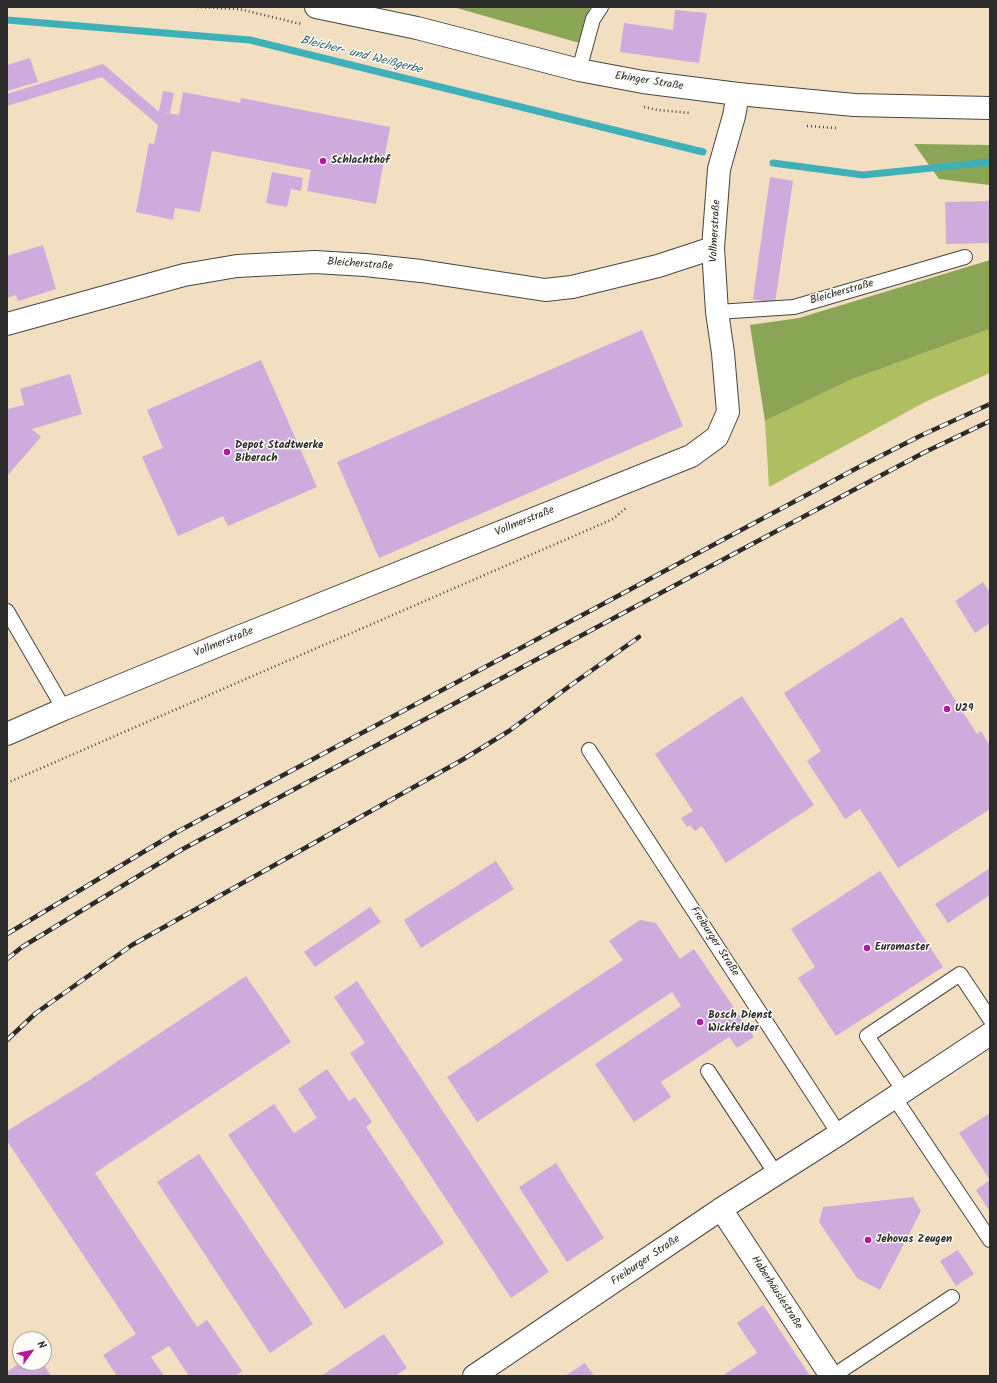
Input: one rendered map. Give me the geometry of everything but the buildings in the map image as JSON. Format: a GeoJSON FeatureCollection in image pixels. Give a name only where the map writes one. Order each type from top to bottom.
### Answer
{"type":"FeatureCollection","features":[{"type":"Feature","properties":{"kind":"street","name":"Ehinger Straße"},"geometry":{"type":"LineString","coordinates":[[317,7],[417,28],[578,70],[643,82],[738,94],[854,105],[990,108]]}},
{"type":"Feature","properties":{"kind":"street","name":"Vollmerstraße"},"geometry":{"type":"LineString","coordinates":[[7,734],[64,709],[691,456],[717,437],[728,412],[723,352],[717,312],[713,248],[719,169],[734,116],[738,94]]}},
{"type":"Feature","properties":{"kind":"street","name":"Bleicherstraße"},"geometry":{"type":"LineString","coordinates":[[7,324],[184,275],[237,266],[315,262],[365,265],[421,271],[544,290],[572,287],[658,266],[713,248]]}},
{"type":"Feature","properties":{"kind":"street","name":"Freiburger Straße"},"geometry":{"type":"LineString","coordinates":[[474,1376],[721,1209],[839,1134],[990,1034]]}},
{"type":"Feature","properties":{"kind":"street","name":"Haberhäuslestraße"},"geometry":{"type":"LineString","coordinates":[[721,1209],[832,1376]]}},
{"type":"Feature","properties":{"kind":"lane"},"geometry":{"type":"LineString","coordinates":[[578,70],[586,44],[590,13],[600,7]]}},
{"type":"Feature","properties":{"kind":"lane","name":"Bleicherstraße"},"geometry":{"type":"LineString","coordinates":[[717,312],[794,307],[965,257]]}},
{"type":"Feature","properties":{"kind":"lane"},"geometry":{"type":"LineString","coordinates":[[7,611],[64,709]]}},
{"type":"Feature","properties":{"kind":"lane","name":"Freiburger Straße"},"geometry":{"type":"LineString","coordinates":[[589,750],[839,1134]]}},
{"type":"Feature","properties":{"kind":"lane"},"geometry":{"type":"LineString","coordinates":[[990,1019],[960,974],[867,1036],[899,1094],[990,1240]]}},
{"type":"Feature","properties":{"kind":"lane"},"geometry":{"type":"LineString","coordinates":[[708,1071],[776,1174]]}},
{"type":"Feature","properties":{"kind":"lane"},"geometry":{"type":"LineString","coordinates":[[832,1376],[952,1297]]}},
{"type":"Feature","properties":{"kind":"path"},"geometry":{"type":"LineString","coordinates":[[7,783],[613,519],[631,504]]}},
{"type":"Feature","properties":{"kind":"green space"},"geometry":{"type":"Polygon","coordinates":[[[453,7],[590,7],[583,44],[453,7]]]}},
{"type":"Feature","properties":{"kind":"green space"},"geometry":{"type":"Polygon","coordinates":[[[914,144],[990,145],[990,185],[939,179],[914,144]]]}},
{"type":"Feature","properties":{"kind":"green space"},"geometry":{"type":"Polygon","coordinates":[[[990,260],[990,329],[850,380],[765,421],[750,325],[799,318],[990,260]]]}},
{"type":"Feature","properties":{"kind":"green space"},"geometry":{"type":"Polygon","coordinates":[[[990,329],[990,373],[927,401],[769,487],[765,421],[850,380],[990,329]]]}},
{"type":"Feature","properties":{"kind":"waterway","name":"Bleicher- und Weißgerbe"},"geometry":{"type":"LineString","coordinates":[[7,20],[250,40],[703,152]]}},
{"type":"Feature","properties":{"kind":"waterway","name":"Bleicher- und Weißgerbe"},"geometry":{"type":"LineString","coordinates":[[773,163],[863,175],[990,162]]}},
{"type":"Feature","properties":{"kind":"railway"},"geometry":{"type":"LineString","coordinates":[[7,934],[175,833],[857,468],[920,436],[990,404]]}},
{"type":"Feature","properties":{"kind":"railway"},"geometry":{"type":"LineString","coordinates":[[7,959],[22,947],[181,850],[925,452],[990,421]]}},
{"type":"Feature","properties":{"kind":"railway"},"geometry":{"type":"LineString","coordinates":[[7,1040],[36,1013],[132,945],[462,760],[509,731],[639,637]]}},
{"type":"Feature","properties":{"kind":"place","name":"Schlachthof"},"geometry":{"type":"Point","coordinates":[323,161]}},
{"type":"Feature","properties":{"kind":"place","name":"Depot Stadtwerke Biberach"},"geometry":{"type":"Point","coordinates":[227,452]}},
{"type":"Feature","properties":{"kind":"place","name":"U29"},"geometry":{"type":"Point","coordinates":[947,709]}},
{"type":"Feature","properties":{"kind":"place","name":"Euromaster"},"geometry":{"type":"Point","coordinates":[867,948]}},
{"type":"Feature","properties":{"kind":"place","name":"Bosch Dienst Wickfelder"},"geometry":{"type":"Point","coordinates":[700,1022]}},
{"type":"Feature","properties":{"kind":"place","name":"Jehovas Zeugen"},"geometry":{"type":"Point","coordinates":[868,1240]}}]}
